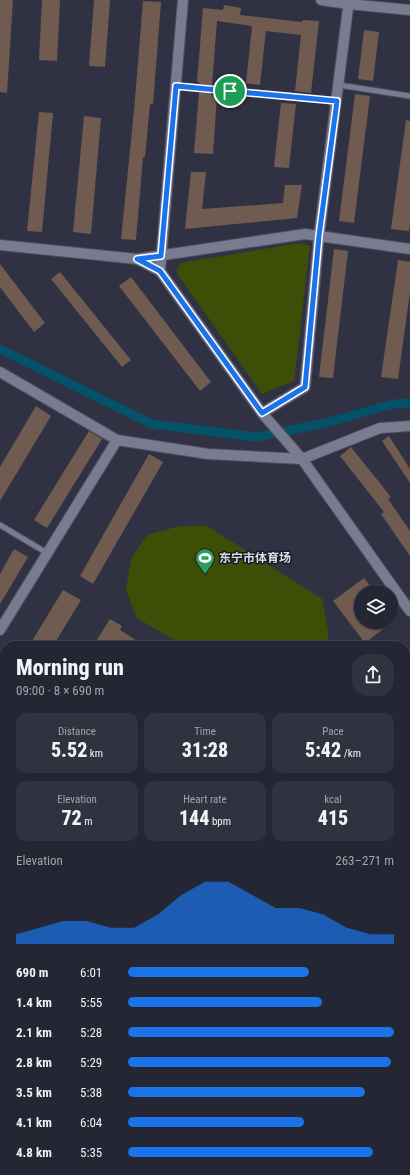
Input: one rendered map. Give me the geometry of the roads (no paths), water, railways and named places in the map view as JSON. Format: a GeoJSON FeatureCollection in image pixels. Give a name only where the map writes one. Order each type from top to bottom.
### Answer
{"type":"FeatureCollection","features":[{"type":"Feature","properties":{"kind":"street"},"geometry":{"type":"LineString","coordinates":[[160,271],[183,0]]}},
{"type":"Feature","properties":{"kind":"street"},"geometry":{"type":"LineString","coordinates":[[321,0],[410,10]]}},
{"type":"Feature","properties":{"kind":"street"},"geometry":{"type":"LineString","coordinates":[[263,414],[305,387],[319,236],[339,85],[348,2]]}},
{"type":"Feature","properties":{"kind":"street"},"geometry":{"type":"LineString","coordinates":[[0,245],[137,259],[305,234],[410,249]]}},
{"type":"Feature","properties":{"kind":"street"},"geometry":{"type":"LineString","coordinates":[[137,259],[160,271],[263,414],[302,459],[410,611]]}},
{"type":"Feature","properties":{"kind":"street"},"geometry":{"type":"LineString","coordinates":[[0,372],[116,440],[208,454],[302,459],[380,428],[410,426]]}},
{"type":"Feature","properties":{"kind":"street"},"geometry":{"type":"LineString","coordinates":[[0,630],[116,440]]}},
{"type":"Feature","properties":{"kind":"lane"},"geometry":{"type":"LineString","coordinates":[[339,85],[410,96]]}},
{"type":"Feature","properties":{"kind":"lane"},"geometry":{"type":"LineString","coordinates":[[176,86],[337,101]]}},
{"type":"Feature","properties":{"kind":"lane"},"geometry":{"type":"LineString","coordinates":[[0,525],[47,553]]}},
{"type":"Feature","properties":{"kind":"waterway"},"geometry":{"type":"LineString","coordinates":[[0,349],[152,424],[256,437],[325,423],[393,404],[410,403]]}},
{"type":"Feature","properties":{"kind":"place","name":"东宁市体育场"},"geometry":{"type":"Point","coordinates":[205,575]}}]}
